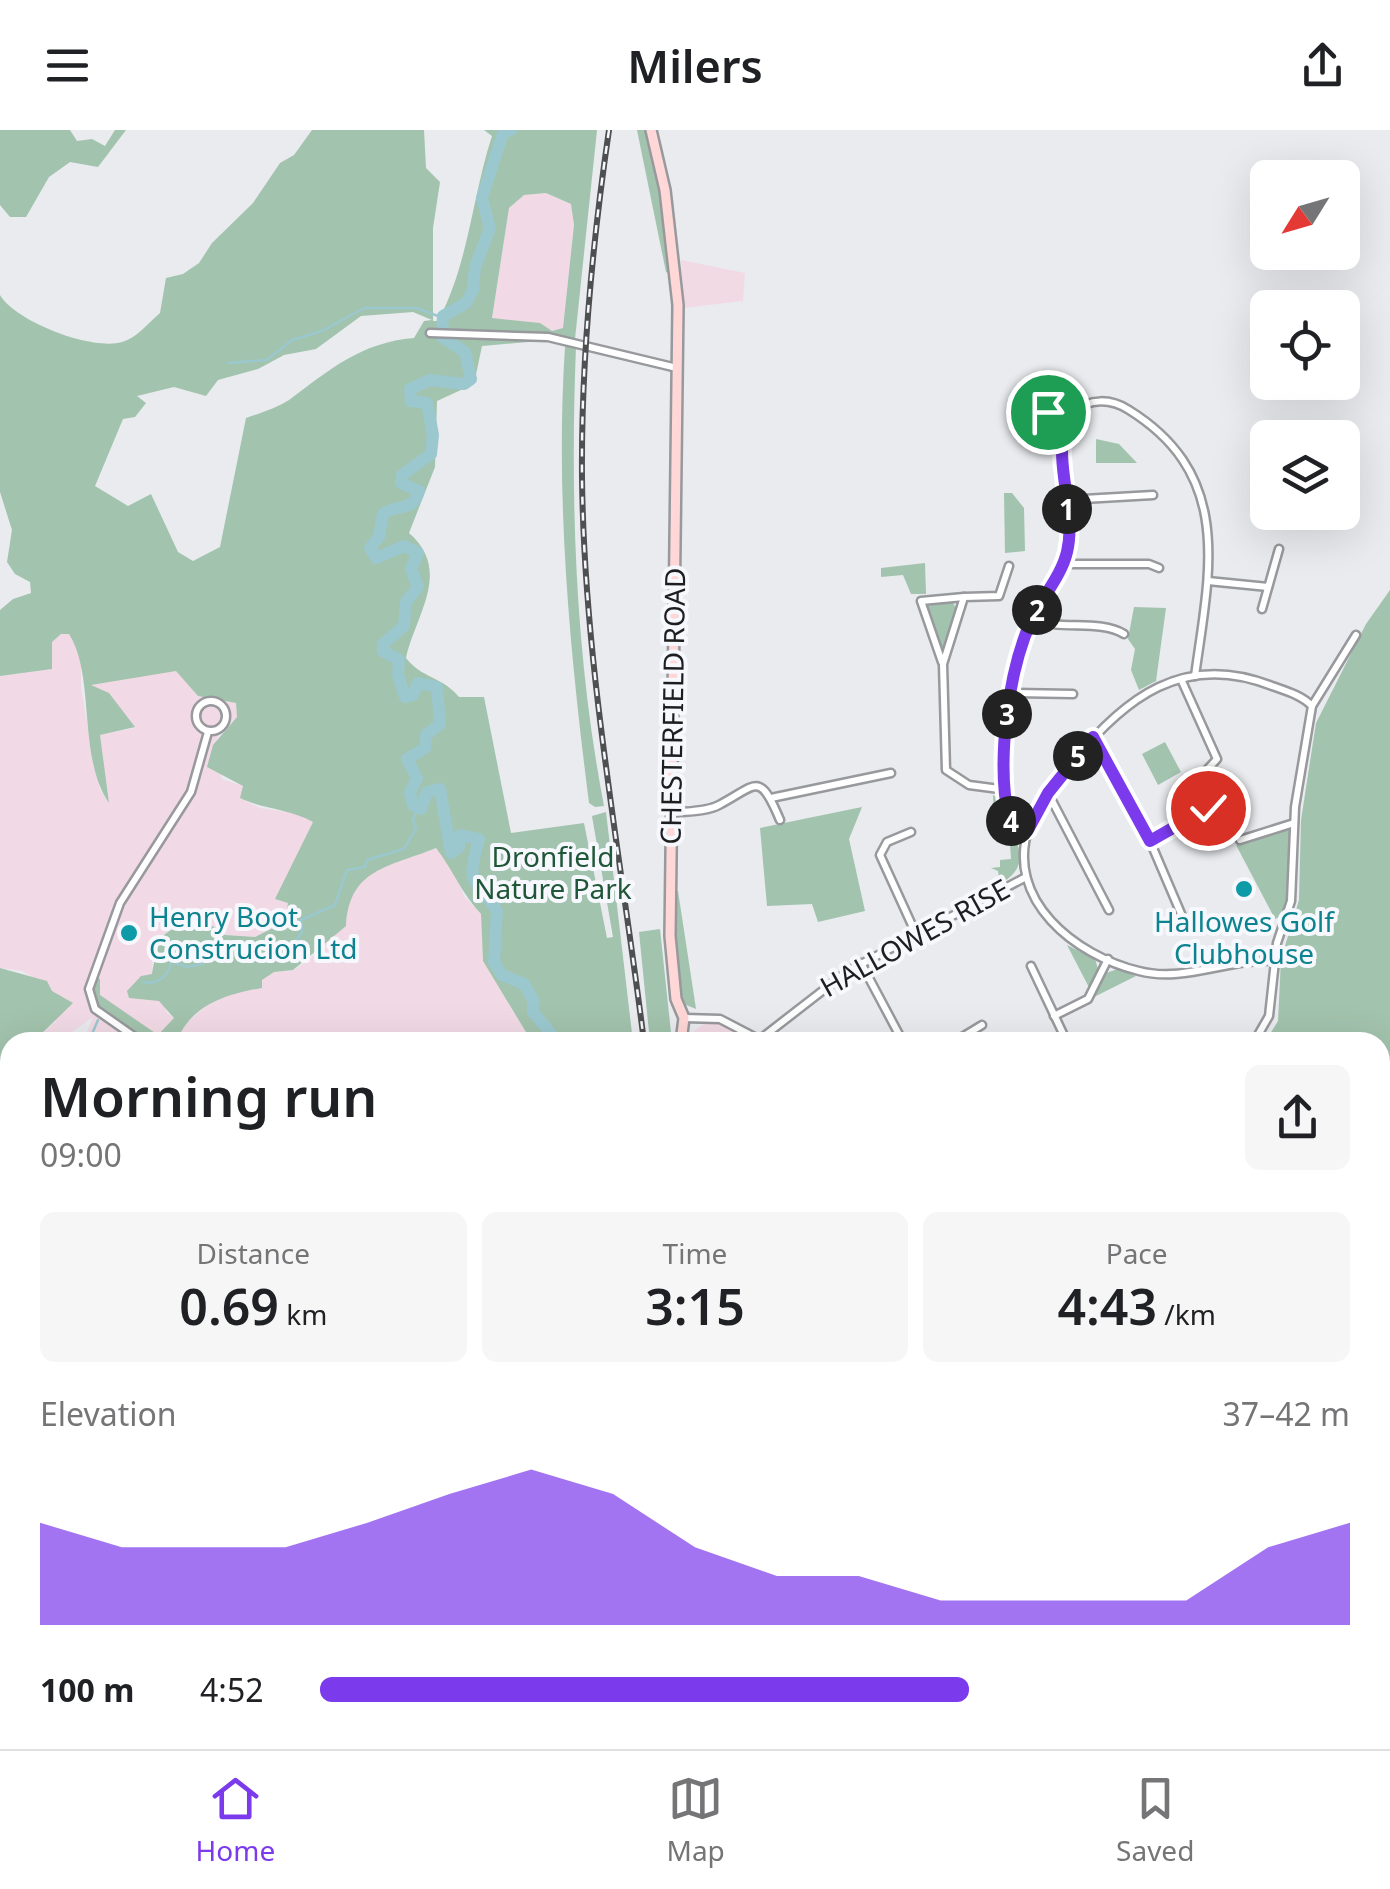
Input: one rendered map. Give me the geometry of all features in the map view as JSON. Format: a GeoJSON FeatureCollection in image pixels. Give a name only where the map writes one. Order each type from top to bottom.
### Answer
{"type":"FeatureCollection","features":[{"type":"Feature","properties":{"kind":"main road","name":"CHESTERFIELD ROAD"},"geometry":{"type":"LineString","coordinates":[[651,130],[674,248],[678,368],[672,960],[676,999],[684,1018],[683,1032]]}},
{"type":"Feature","properties":{"kind":"street"},"geometry":{"type":"LineString","coordinates":[[432,333],[548,337],[678,368]]}},
{"type":"Feature","properties":{"kind":"street"},"geometry":{"type":"LineString","coordinates":[[1028,830],[1009,818],[1008,693],[1032,620],[1068,549],[1061,451],[1066,422],[1088,404],[1117,403],[1146,423],[1178,455],[1206,508],[1208,581],[1194,676]]}},
{"type":"Feature","properties":{"kind":"street"},"geometry":{"type":"LineString","coordinates":[[1026,434],[1026,422],[1033,414],[1056,414],[1066,422]]}},
{"type":"Feature","properties":{"kind":"street"},"geometry":{"type":"LineString","coordinates":[[1066,500],[1152,495]]}},
{"type":"Feature","properties":{"kind":"street"},"geometry":{"type":"LineString","coordinates":[[1262,609],[1280,549]]}},
{"type":"Feature","properties":{"kind":"street"},"geometry":{"type":"LineString","coordinates":[[1063,564],[1149,564],[1159,568]]}},
{"type":"Feature","properties":{"kind":"street"},"geometry":{"type":"LineString","coordinates":[[1007,790],[969,785],[946,770],[943,664],[921,602],[999,596],[1008,566]]}},
{"type":"Feature","properties":{"kind":"street"},"geometry":{"type":"LineString","coordinates":[[1208,581],[1268,587]]}},
{"type":"Feature","properties":{"kind":"street"},"geometry":{"type":"LineString","coordinates":[[943,664],[964,597]]}},
{"type":"Feature","properties":{"kind":"street"},"geometry":{"type":"LineString","coordinates":[[1032,620],[1052,627],[1111,628],[1124,634]]}},
{"type":"Feature","properties":{"kind":"street"},"geometry":{"type":"LineString","coordinates":[[1261,1032],[1270,1016],[1274,962],[1291,901],[1294,823],[1312,706],[1356,635]]}},
{"type":"Feature","properties":{"kind":"street"},"geometry":{"type":"LineString","coordinates":[[1274,962],[1172,974],[1142,972],[1108,959],[1056,930],[1026,877],[1024,855],[1028,830],[1048,793],[1093,737],[1128,702],[1194,676],[1242,676],[1292,693],[1312,706]]}},
{"type":"Feature","properties":{"kind":"street"},"geometry":{"type":"LineString","coordinates":[[1181,679],[1216,759],[1206,772]]}},
{"type":"Feature","properties":{"kind":"street"},"geometry":{"type":"LineString","coordinates":[[1008,693],[1074,694]]}},
{"type":"Feature","properties":{"kind":"street"},"geometry":{"type":"LineString","coordinates":[[216,702],[226,718],[221,728],[208,732],[198,726],[196,712],[201,704],[216,702]]}},
{"type":"Feature","properties":{"kind":"street"},"geometry":{"type":"LineString","coordinates":[[128,1032],[95,1008],[88,989],[120,903],[186,801],[208,732]]}},
{"type":"Feature","properties":{"kind":"street"},"geometry":{"type":"LineString","coordinates":[[1093,737],[1150,841],[1182,916]]}},
{"type":"Feature","properties":{"kind":"street"},"geometry":{"type":"LineString","coordinates":[[771,798],[891,773]]}},
{"type":"Feature","properties":{"kind":"street"},"geometry":{"type":"LineString","coordinates":[[671,813],[718,806],[748,785],[762,786],[780,820]]}},
{"type":"Feature","properties":{"kind":"street"},"geometry":{"type":"LineString","coordinates":[[1048,793],[1109,910]]}},
{"type":"Feature","properties":{"kind":"street"},"geometry":{"type":"LineString","coordinates":[[1150,841],[1208,808]]}},
{"type":"Feature","properties":{"kind":"street"},"geometry":{"type":"LineString","coordinates":[[1240,840],[1294,823]]}},
{"type":"Feature","properties":{"kind":"street"},"geometry":{"type":"LineString","coordinates":[[912,832],[887,842],[880,856],[916,934]]}},
{"type":"Feature","properties":{"kind":"street","name":"HALLOWES RISE"},"geometry":{"type":"LineString","coordinates":[[772,1032],[806,1000],[861,963],[1026,877]]}},
{"type":"Feature","properties":{"kind":"street"},"geometry":{"type":"LineString","coordinates":[[1054,1016],[1088,999],[1108,959]]}},
{"type":"Feature","properties":{"kind":"street"},"geometry":{"type":"LineString","coordinates":[[861,963],[898,1032]]}},
{"type":"Feature","properties":{"kind":"street"},"geometry":{"type":"LineString","coordinates":[[1032,966],[1061,1032]]}},
{"type":"Feature","properties":{"kind":"street"},"geometry":{"type":"LineString","coordinates":[[684,1018],[720,1019],[745,1032]]}},
{"type":"Feature","properties":{"kind":"street"},"geometry":{"type":"LineString","coordinates":[[970,1032],[982,1025]]}},
{"type":"Feature","properties":{"kind":"shaded area"},"geometry":{"type":"Polygon","coordinates":[[[546,193],[571,204],[574,225],[563,329],[552,331],[492,319],[509,208],[524,195],[546,193]]]}},
{"type":"Feature","properties":{"kind":"shaded area"},"geometry":{"type":"Polygon","coordinates":[[[681,260],[745,273],[743,301],[683,308],[681,260]]]}},
{"type":"Feature","properties":{"kind":"shaded area"},"geometry":{"type":"Polygon","coordinates":[[[61,634],[69,634],[81,654],[81,687],[90,741],[100,789],[107,801],[100,735],[134,728],[89,685],[176,670],[198,696],[236,703],[237,717],[217,738],[222,779],[244,786],[240,798],[260,808],[301,814],[313,822],[276,899],[288,903],[286,922],[255,937],[225,935],[205,921],[166,932],[153,951],[152,974],[167,1013],[184,1025],[208,1004],[236,992],[262,988],[262,980],[274,972],[294,970],[312,957],[365,874],[436,848],[455,872],[464,896],[481,914],[483,961],[526,1032],[87,1032],[93,1017],[72,1032],[44,1032],[56,1021],[52,991],[23,971],[0,968],[0,676],[52,669],[52,642],[61,634]]]}},
{"type":"Feature","properties":{"kind":"shaded area"},"geometry":{"type":"Polygon","coordinates":[[[721,1022],[737,1032],[693,1032],[704,1024],[721,1022]]]}},
{"type":"Feature","properties":{"kind":"green space"},"geometry":{"type":"Polygon","coordinates":[[[0,130],[70,130],[77,141],[92,139],[105,146],[115,130],[126,130],[98,167],[70,162],[49,177],[26,217],[10,217],[0,205],[0,130]]]}},
{"type":"Feature","properties":{"kind":"green space","name":"Dronfield Nature Park"},"geometry":{"type":"Polygon","coordinates":[[[312,130],[424,130],[426,168],[440,182],[433,228],[433,321],[438,321],[457,276],[492,136],[484,130],[597,130],[575,339],[550,333],[540,341],[482,346],[474,384],[437,401],[435,467],[409,533],[422,548],[430,578],[406,658],[459,697],[484,697],[511,833],[584,823],[607,938],[613,937],[592,816],[606,812],[632,1032],[526,1032],[483,961],[481,914],[436,848],[375,872],[355,892],[346,926],[293,970],[274,972],[262,980],[262,988],[227,996],[205,1007],[181,1032],[161,1032],[174,1018],[159,1001],[129,998],[127,991],[141,976],[152,974],[161,941],[170,931],[205,921],[225,935],[255,937],[285,922],[288,903],[275,899],[313,822],[240,798],[243,786],[207,767],[213,745],[237,717],[236,703],[198,696],[176,671],[91,685],[109,693],[135,727],[100,735],[109,803],[93,763],[82,672],[69,634],[61,634],[52,642],[52,669],[0,676],[0,610],[13,599],[31,593],[30,582],[15,574],[7,562],[12,530],[0,492],[0,295],[21,315],[55,332],[108,344],[127,340],[160,313],[166,278],[183,274],[199,263],[212,243],[253,203],[280,163],[294,155],[312,130]],[[546,193],[524,195],[509,208],[492,318],[540,323],[552,331],[563,328],[574,225],[571,204],[546,193]],[[413,312],[361,316],[316,349],[284,355],[258,369],[218,380],[206,396],[174,387],[137,396],[146,403],[135,417],[123,419],[95,486],[128,506],[151,494],[178,552],[193,561],[220,547],[246,418],[284,403],[362,351],[414,338],[424,321],[432,320],[413,312]]]}},
{"type":"Feature","properties":{"kind":"green space"},"geometry":{"type":"Polygon","coordinates":[[[637,130],[647,130],[662,196],[671,274],[666,272],[637,130]]]}},
{"type":"Feature","properties":{"kind":"green space"},"geometry":{"type":"Polygon","coordinates":[[[576,346],[575,519],[581,634],[604,806],[595,807],[589,803],[566,576],[562,404],[565,347],[576,346]]]}},
{"type":"Feature","properties":{"kind":"green space"},"geometry":{"type":"Polygon","coordinates":[[[1096,439],[1119,444],[1137,463],[1096,463],[1096,439]]]}},
{"type":"Feature","properties":{"kind":"green space"},"geometry":{"type":"Polygon","coordinates":[[[1004,493],[1012,493],[1024,508],[1025,551],[1005,553],[1004,493]]]}},
{"type":"Feature","properties":{"kind":"green space"},"geometry":{"type":"Polygon","coordinates":[[[925,563],[926,594],[911,594],[903,575],[881,577],[881,568],[925,563]]]}},
{"type":"Feature","properties":{"kind":"green space"},"geometry":{"type":"Polygon","coordinates":[[[1390,590],[1390,1032],[1271,1032],[1278,1021],[1281,959],[1299,900],[1301,820],[1316,723],[1366,624],[1390,590]]]}},
{"type":"Feature","properties":{"kind":"green space"},"geometry":{"type":"Polygon","coordinates":[[[952,601],[957,610],[941,653],[925,606],[952,601]]]}},
{"type":"Feature","properties":{"kind":"green space"},"geometry":{"type":"Polygon","coordinates":[[[1134,607],[1166,608],[1156,681],[1139,690],[1131,670],[1135,649],[1128,639],[1134,607]]]}},
{"type":"Feature","properties":{"kind":"green space"},"geometry":{"type":"Polygon","coordinates":[[[1165,742],[1181,772],[1158,785],[1142,754],[1165,742]]]}},
{"type":"Feature","properties":{"kind":"green space"},"geometry":{"type":"Polygon","coordinates":[[[993,795],[1000,799],[1020,855],[1012,875],[1000,884],[998,871],[991,868],[1000,867],[1000,860],[1011,859],[1010,843],[995,835],[993,795]]]}},
{"type":"Feature","properties":{"kind":"green space"},"geometry":{"type":"Polygon","coordinates":[[[862,807],[849,839],[865,911],[818,922],[812,904],[767,906],[760,828],[862,807]]]}},
{"type":"Feature","properties":{"kind":"green space"},"geometry":{"type":"Polygon","coordinates":[[[1290,827],[1291,881],[1284,915],[1275,919],[1236,845],[1290,827]]]}},
{"type":"Feature","properties":{"kind":"green space"},"geometry":{"type":"Polygon","coordinates":[[[675,890],[696,1009],[684,1004],[678,980],[675,890]]]}},
{"type":"Feature","properties":{"kind":"green space"},"geometry":{"type":"Polygon","coordinates":[[[660,929],[671,1032],[649,1032],[639,932],[660,929]]]}},
{"type":"Feature","properties":{"kind":"green space"},"geometry":{"type":"Polygon","coordinates":[[[1067,945],[1095,959],[1098,969],[1106,973],[1118,969],[1136,976],[1094,997],[1067,945]]]}},
{"type":"Feature","properties":{"kind":"green space"},"geometry":{"type":"Polygon","coordinates":[[[0,968],[47,981],[52,991],[73,1003],[43,1032],[0,1032],[0,968]]]}},
{"type":"Feature","properties":{"kind":"green space"},"geometry":{"type":"Polygon","coordinates":[[[95,977],[100,979],[100,995],[154,1032],[134,1032],[101,1010],[90,991],[95,977]]]}},
{"type":"Feature","properties":{"kind":"waterway"},"geometry":{"type":"LineString","coordinates":[[511,130],[503,133],[482,198],[490,228],[475,267],[473,290],[466,303],[443,316],[442,337],[465,352],[471,379],[464,384],[430,380],[410,389],[411,401],[427,403],[433,435],[431,454],[402,475],[401,483],[419,491],[416,498],[409,505],[383,514],[379,537],[370,548],[376,558],[404,546],[418,553],[411,569],[418,587],[406,602],[404,626],[383,644],[383,651],[399,660],[398,675],[405,697],[413,695],[418,683],[437,687],[440,724],[426,735],[425,748],[407,759],[417,778],[410,793],[413,805],[421,809],[427,792],[440,789],[451,853],[459,847],[460,835],[479,839],[472,874],[497,911],[494,962],[502,975],[524,984],[533,1000],[533,1012],[550,1032]]}},
{"type":"Feature","properties":{"kind":"waterway"},"geometry":{"type":"LineString","coordinates":[[228,363],[267,360],[292,340],[322,331],[364,308],[417,308],[443,318]]}},
{"type":"Feature","properties":{"kind":"waterway"},"geometry":{"type":"LineString","coordinates":[[143,982],[162,978],[171,961],[186,967],[203,964],[202,953],[217,958],[221,951],[235,947],[240,953],[295,942],[302,932],[301,920],[335,905],[347,870],[365,867],[367,860],[404,849],[416,828],[413,819],[417,809]]}},
{"type":"Feature","properties":{"kind":"waterway"},"geometry":{"type":"LineString","coordinates":[[93,1032],[98,1020]]}},
{"type":"Feature","properties":{"kind":"railway"},"geometry":{"type":"LineString","coordinates":[[609,130],[586,346],[582,433],[584,548],[596,690],[643,1032]]}},
{"type":"Feature","properties":{"kind":"place","name":"Hallowes Golf Clubhouse"},"geometry":{"type":"Point","coordinates":[1244,889]}},
{"type":"Feature","properties":{"kind":"place","name":"Henry Boot Construcion Ltd"},"geometry":{"type":"Point","coordinates":[129,933]}},
{"type":"Feature","properties":{"kind":"route"},"geometry":{"type":"LineString","coordinates":[[1048,412],[1066,422],[1061,451],[1068,549],[1032,620],[1012,672],[1007,720],[1009,818],[1028,830],[1036,810],[1093,737],[1150,841],[1208,808]]}}]}
